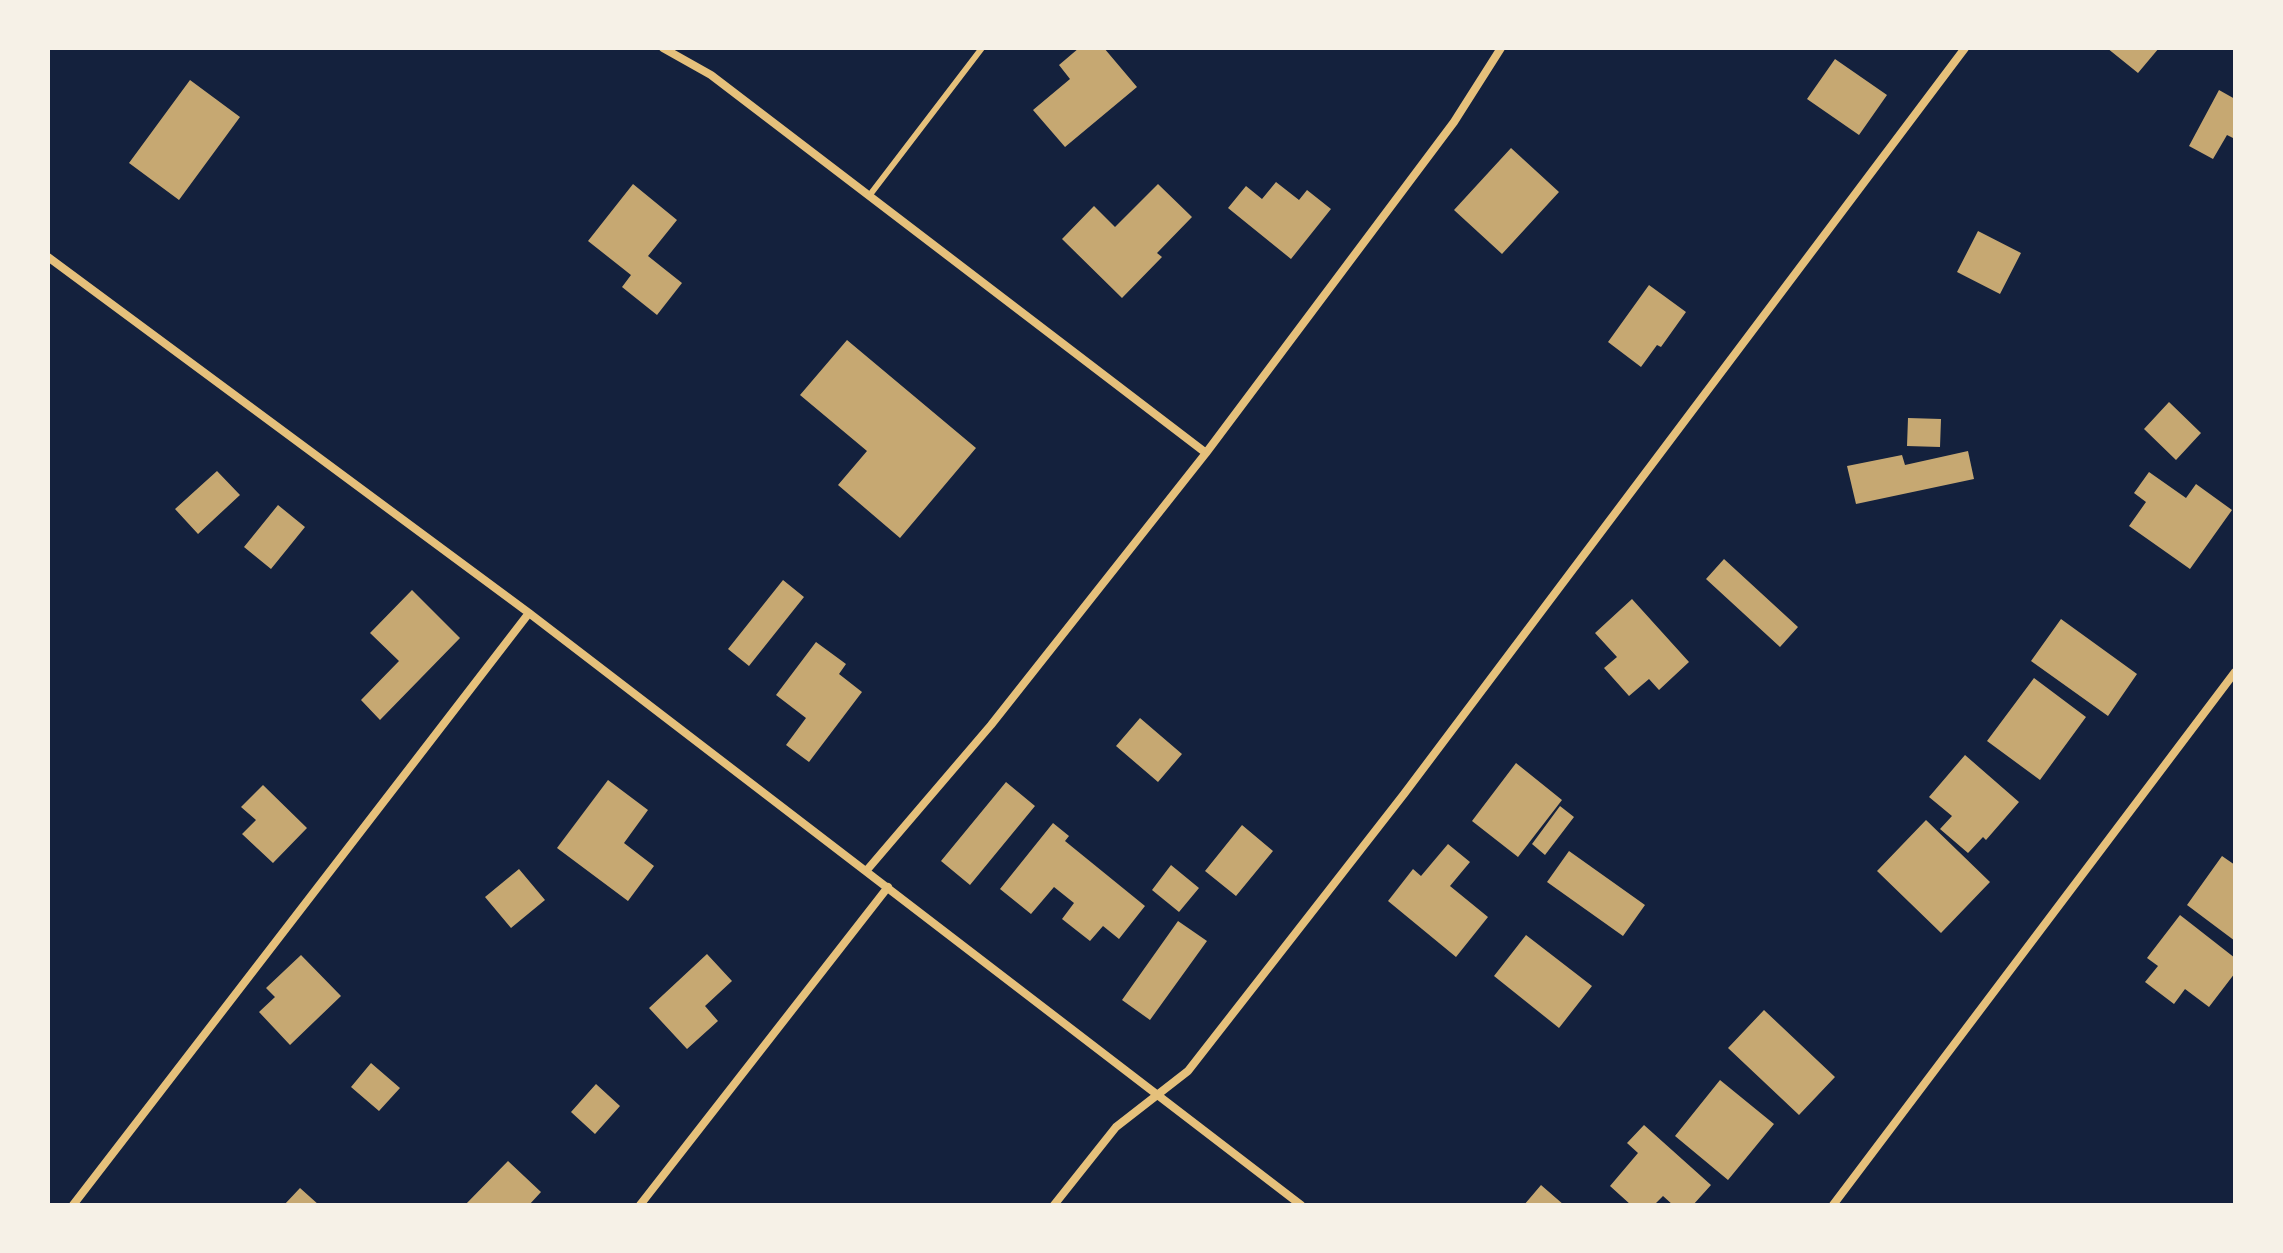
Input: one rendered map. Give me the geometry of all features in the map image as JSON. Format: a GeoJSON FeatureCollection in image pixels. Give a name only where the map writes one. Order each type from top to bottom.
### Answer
{"type":"FeatureCollection","features":[{"type":"Feature","properties":{"kind":"street"},"geometry":{"type":"LineString","coordinates":[[663,48],[711,75],[1206,453]]}},
{"type":"Feature","properties":{"kind":"street"},"geometry":{"type":"LineString","coordinates":[[867,870],[991,725],[1206,453],[1454,122],[1501,48]]}},
{"type":"Feature","properties":{"kind":"street"},"geometry":{"type":"LineString","coordinates":[[1054,1205],[1116,1127],[1188,1071],[1404,794],[1965,48]]}},
{"type":"Feature","properties":{"kind":"street"},"geometry":{"type":"LineString","coordinates":[[48,257],[529,613],[1301,1205]]}},
{"type":"Feature","properties":{"kind":"street"},"geometry":{"type":"LineString","coordinates":[[73,1205],[529,613]]}},
{"type":"Feature","properties":{"kind":"street"},"geometry":{"type":"LineString","coordinates":[[1833,1205],[2235,672]]}},
{"type":"Feature","properties":{"kind":"street"},"geometry":{"type":"LineString","coordinates":[[640,1205],[888,887]]}},
{"type":"Feature","properties":{"kind":"lane"},"geometry":{"type":"LineString","coordinates":[[869,196],[982,48]]}},
{"type":"Feature","properties":{"kind":"building"},"geometry":{"type":"Polygon","coordinates":[[[1079,48],[1104,48],[1137,87],[1065,147],[1033,110],[1070,79],[1059,65],[1079,48]]]}},
{"type":"Feature","properties":{"kind":"building"},"geometry":{"type":"Polygon","coordinates":[[[2107,48],[2159,48],[2138,73],[2107,48]]]}},
{"type":"Feature","properties":{"kind":"building"},"geometry":{"type":"Polygon","coordinates":[[[1835,59],[1887,95],[1859,135],[1807,99],[1835,59]]]}},
{"type":"Feature","properties":{"kind":"building"},"geometry":{"type":"Polygon","coordinates":[[[190,80],[240,117],[179,200],[129,163],[190,80]]]}},
{"type":"Feature","properties":{"kind":"building"},"geometry":{"type":"Polygon","coordinates":[[[2219,90],[2235,99],[2235,139],[2227,135],[2213,159],[2189,146],[2219,90]]]}},
{"type":"Feature","properties":{"kind":"building"},"geometry":{"type":"Polygon","coordinates":[[[1511,148],[1559,192],[1502,254],[1454,210],[1511,148]]]}},
{"type":"Feature","properties":{"kind":"building"},"geometry":{"type":"Polygon","coordinates":[[[1276,182],[1299,200],[1307,190],[1331,209],[1291,259],[1228,208],[1246,186],[1262,199],[1276,182]]]}},
{"type":"Feature","properties":{"kind":"building"},"geometry":{"type":"Polygon","coordinates":[[[633,184],[677,220],[648,256],[682,283],[657,315],[622,287],[631,275],[588,241],[633,184]]]}},
{"type":"Feature","properties":{"kind":"building"},"geometry":{"type":"Polygon","coordinates":[[[1158,184],[1192,217],[1157,253],[1162,257],[1122,298],[1062,239],[1094,206],[1115,227],[1158,184]]]}},
{"type":"Feature","properties":{"kind":"building"},"geometry":{"type":"Polygon","coordinates":[[[1978,231],[2021,253],[2000,294],[1957,272],[1978,231]]]}},
{"type":"Feature","properties":{"kind":"building"},"geometry":{"type":"Polygon","coordinates":[[[1649,285],[1686,312],[1661,347],[1657,345],[1641,367],[1608,342],[1649,285]]]}},
{"type":"Feature","properties":{"kind":"building"},"geometry":{"type":"Polygon","coordinates":[[[847,340],[976,448],[900,538],[838,485],[867,451],[800,395],[847,340]]]}},
{"type":"Feature","properties":{"kind":"building"},"geometry":{"type":"Polygon","coordinates":[[[2169,402],[2201,433],[2176,460],[2144,429],[2169,402]]]}},
{"type":"Feature","properties":{"kind":"building"},"geometry":{"type":"Polygon","coordinates":[[[1908,418],[1941,419],[1940,447],[1907,446],[1908,418]]]}},
{"type":"Feature","properties":{"kind":"building"},"geometry":{"type":"Polygon","coordinates":[[[1968,451],[1974,479],[1856,504],[1847,466],[1902,455],[1905,465],[1968,451]]]}},
{"type":"Feature","properties":{"kind":"building"},"geometry":{"type":"Polygon","coordinates":[[[217,471],[240,495],[198,534],[175,509],[217,471]]]}},
{"type":"Feature","properties":{"kind":"building"},"geometry":{"type":"Polygon","coordinates":[[[2149,472],[2186,498],[2196,484],[2232,510],[2190,569],[2129,526],[2146,502],[2134,493],[2149,472]]]}},
{"type":"Feature","properties":{"kind":"building"},"geometry":{"type":"Polygon","coordinates":[[[278,505],[305,527],[271,569],[244,547],[278,505]]]}},
{"type":"Feature","properties":{"kind":"building"},"geometry":{"type":"Polygon","coordinates":[[[1724,559],[1798,627],[1780,647],[1706,579],[1724,559]]]}},
{"type":"Feature","properties":{"kind":"building"},"geometry":{"type":"Polygon","coordinates":[[[783,580],[804,597],[749,666],[728,649],[783,580]]]}},
{"type":"Feature","properties":{"kind":"building"},"geometry":{"type":"Polygon","coordinates":[[[412,590],[460,638],[380,720],[361,700],[399,661],[370,633],[412,590]]]}},
{"type":"Feature","properties":{"kind":"building"},"geometry":{"type":"Polygon","coordinates":[[[1632,599],[1689,662],[1659,690],[1649,679],[1629,696],[1604,668],[1617,657],[1595,633],[1632,599]]]}},
{"type":"Feature","properties":{"kind":"building"},"geometry":{"type":"Polygon","coordinates":[[[2061,619],[2137,674],[2108,716],[2031,661],[2061,619]]]}},
{"type":"Feature","properties":{"kind":"building"},"geometry":{"type":"Polygon","coordinates":[[[816,642],[846,664],[839,674],[862,692],[809,762],[786,745],[806,718],[776,695],[816,642]]]}},
{"type":"Feature","properties":{"kind":"building"},"geometry":{"type":"Polygon","coordinates":[[[2034,678],[2086,717],[2040,780],[1987,741],[2034,678]]]}},
{"type":"Feature","properties":{"kind":"building"},"geometry":{"type":"Polygon","coordinates":[[[1140,718],[1182,754],[1158,782],[1116,746],[1140,718]]]}},
{"type":"Feature","properties":{"kind":"building"},"geometry":{"type":"Polygon","coordinates":[[[1965,755],[2019,802],[1986,840],[1983,837],[1968,853],[1940,829],[1952,816],[1929,797],[1965,755]]]}},
{"type":"Feature","properties":{"kind":"building"},"geometry":{"type":"Polygon","coordinates":[[[1516,763],[1562,800],[1518,857],[1472,821],[1516,763]]]}},
{"type":"Feature","properties":{"kind":"building"},"geometry":{"type":"Polygon","coordinates":[[[608,780],[648,810],[624,843],[654,866],[628,901],[557,848],[608,780]]]}},
{"type":"Feature","properties":{"kind":"building"},"geometry":{"type":"Polygon","coordinates":[[[1006,782],[1035,806],[970,885],[941,861],[1006,782]]]}},
{"type":"Feature","properties":{"kind":"building"},"geometry":{"type":"Polygon","coordinates":[[[263,785],[307,828],[273,863],[242,834],[256,820],[241,807],[263,785]]]}},
{"type":"Feature","properties":{"kind":"building"},"geometry":{"type":"Polygon","coordinates":[[[1560,806],[1574,817],[1545,855],[1532,844],[1560,806]]]}},
{"type":"Feature","properties":{"kind":"building"},"geometry":{"type":"Polygon","coordinates":[[[1926,820],[1990,882],[1941,933],[1877,871],[1926,820]]]}},
{"type":"Feature","properties":{"kind":"building"},"geometry":{"type":"Polygon","coordinates":[[[1053,823],[1069,836],[1065,841],[1145,906],[1119,939],[1103,926],[1090,941],[1062,919],[1074,903],[1054,887],[1031,914],[1000,889],[1053,823]]]}},
{"type":"Feature","properties":{"kind":"building"},"geometry":{"type":"Polygon","coordinates":[[[1242,825],[1273,851],[1236,896],[1205,871],[1242,825]]]}},
{"type":"Feature","properties":{"kind":"building"},"geometry":{"type":"Polygon","coordinates":[[[1448,844],[1470,862],[1450,886],[1488,917],[1456,957],[1388,901],[1413,869],[1421,876],[1448,844]]]}},
{"type":"Feature","properties":{"kind":"building"},"geometry":{"type":"Polygon","coordinates":[[[1569,851],[1645,905],[1623,936],[1547,882],[1569,851]]]}},
{"type":"Feature","properties":{"kind":"building"},"geometry":{"type":"Polygon","coordinates":[[[2222,856],[2235,865],[2235,941],[2187,905],[2222,856]]]}},
{"type":"Feature","properties":{"kind":"building"},"geometry":{"type":"Polygon","coordinates":[[[1171,865],[1199,888],[1179,912],[1152,890],[1171,865]]]}},
{"type":"Feature","properties":{"kind":"building"},"geometry":{"type":"Polygon","coordinates":[[[519,869],[545,900],[511,928],[485,897],[519,869]]]}},
{"type":"Feature","properties":{"kind":"building"},"geometry":{"type":"Polygon","coordinates":[[[2180,915],[2235,958],[2235,973],[2209,1007],[2185,989],[2174,1004],[2145,982],[2158,966],[2147,958],[2180,915]]]}},
{"type":"Feature","properties":{"kind":"building"},"geometry":{"type":"Polygon","coordinates":[[[1178,921],[1207,941],[1150,1020],[1122,1000],[1178,921]]]}},
{"type":"Feature","properties":{"kind":"building"},"geometry":{"type":"Polygon","coordinates":[[[1526,935],[1592,986],[1559,1028],[1494,976],[1526,935]]]}},
{"type":"Feature","properties":{"kind":"building"},"geometry":{"type":"Polygon","coordinates":[[[707,954],[732,981],[705,1006],[718,1021],[687,1049],[649,1008],[707,954]]]}},
{"type":"Feature","properties":{"kind":"building"},"geometry":{"type":"Polygon","coordinates":[[[301,955],[341,996],[290,1045],[259,1012],[275,997],[266,988],[301,955]]]}},
{"type":"Feature","properties":{"kind":"building"},"geometry":{"type":"Polygon","coordinates":[[[1764,1010],[1835,1077],[1799,1115],[1728,1048],[1764,1010]]]}},
{"type":"Feature","properties":{"kind":"building"},"geometry":{"type":"Polygon","coordinates":[[[371,1063],[400,1088],[379,1111],[351,1087],[371,1063]]]}},
{"type":"Feature","properties":{"kind":"building"},"geometry":{"type":"Polygon","coordinates":[[[1720,1080],[1774,1124],[1728,1180],[1675,1136],[1720,1080]]]}},
{"type":"Feature","properties":{"kind":"building"},"geometry":{"type":"Polygon","coordinates":[[[596,1084],[620,1106],[595,1134],[571,1112],[596,1084]]]}},
{"type":"Feature","properties":{"kind":"building"},"geometry":{"type":"Polygon","coordinates":[[[1644,1125],[1711,1185],[1693,1205],[1673,1205],[1663,1196],[1654,1205],[1631,1205],[1610,1186],[1638,1153],[1627,1143],[1644,1125]]]}},
{"type":"Feature","properties":{"kind":"building"},"geometry":{"type":"Polygon","coordinates":[[[508,1161],[541,1192],[529,1205],[465,1205],[508,1161]]]}},
{"type":"Feature","properties":{"kind":"building"},"geometry":{"type":"Polygon","coordinates":[[[1541,1185],[1564,1205],[1524,1205],[1541,1185]]]}},
{"type":"Feature","properties":{"kind":"building"},"geometry":{"type":"Polygon","coordinates":[[[300,1188],[319,1205],[284,1205],[300,1188]]]}}]}
